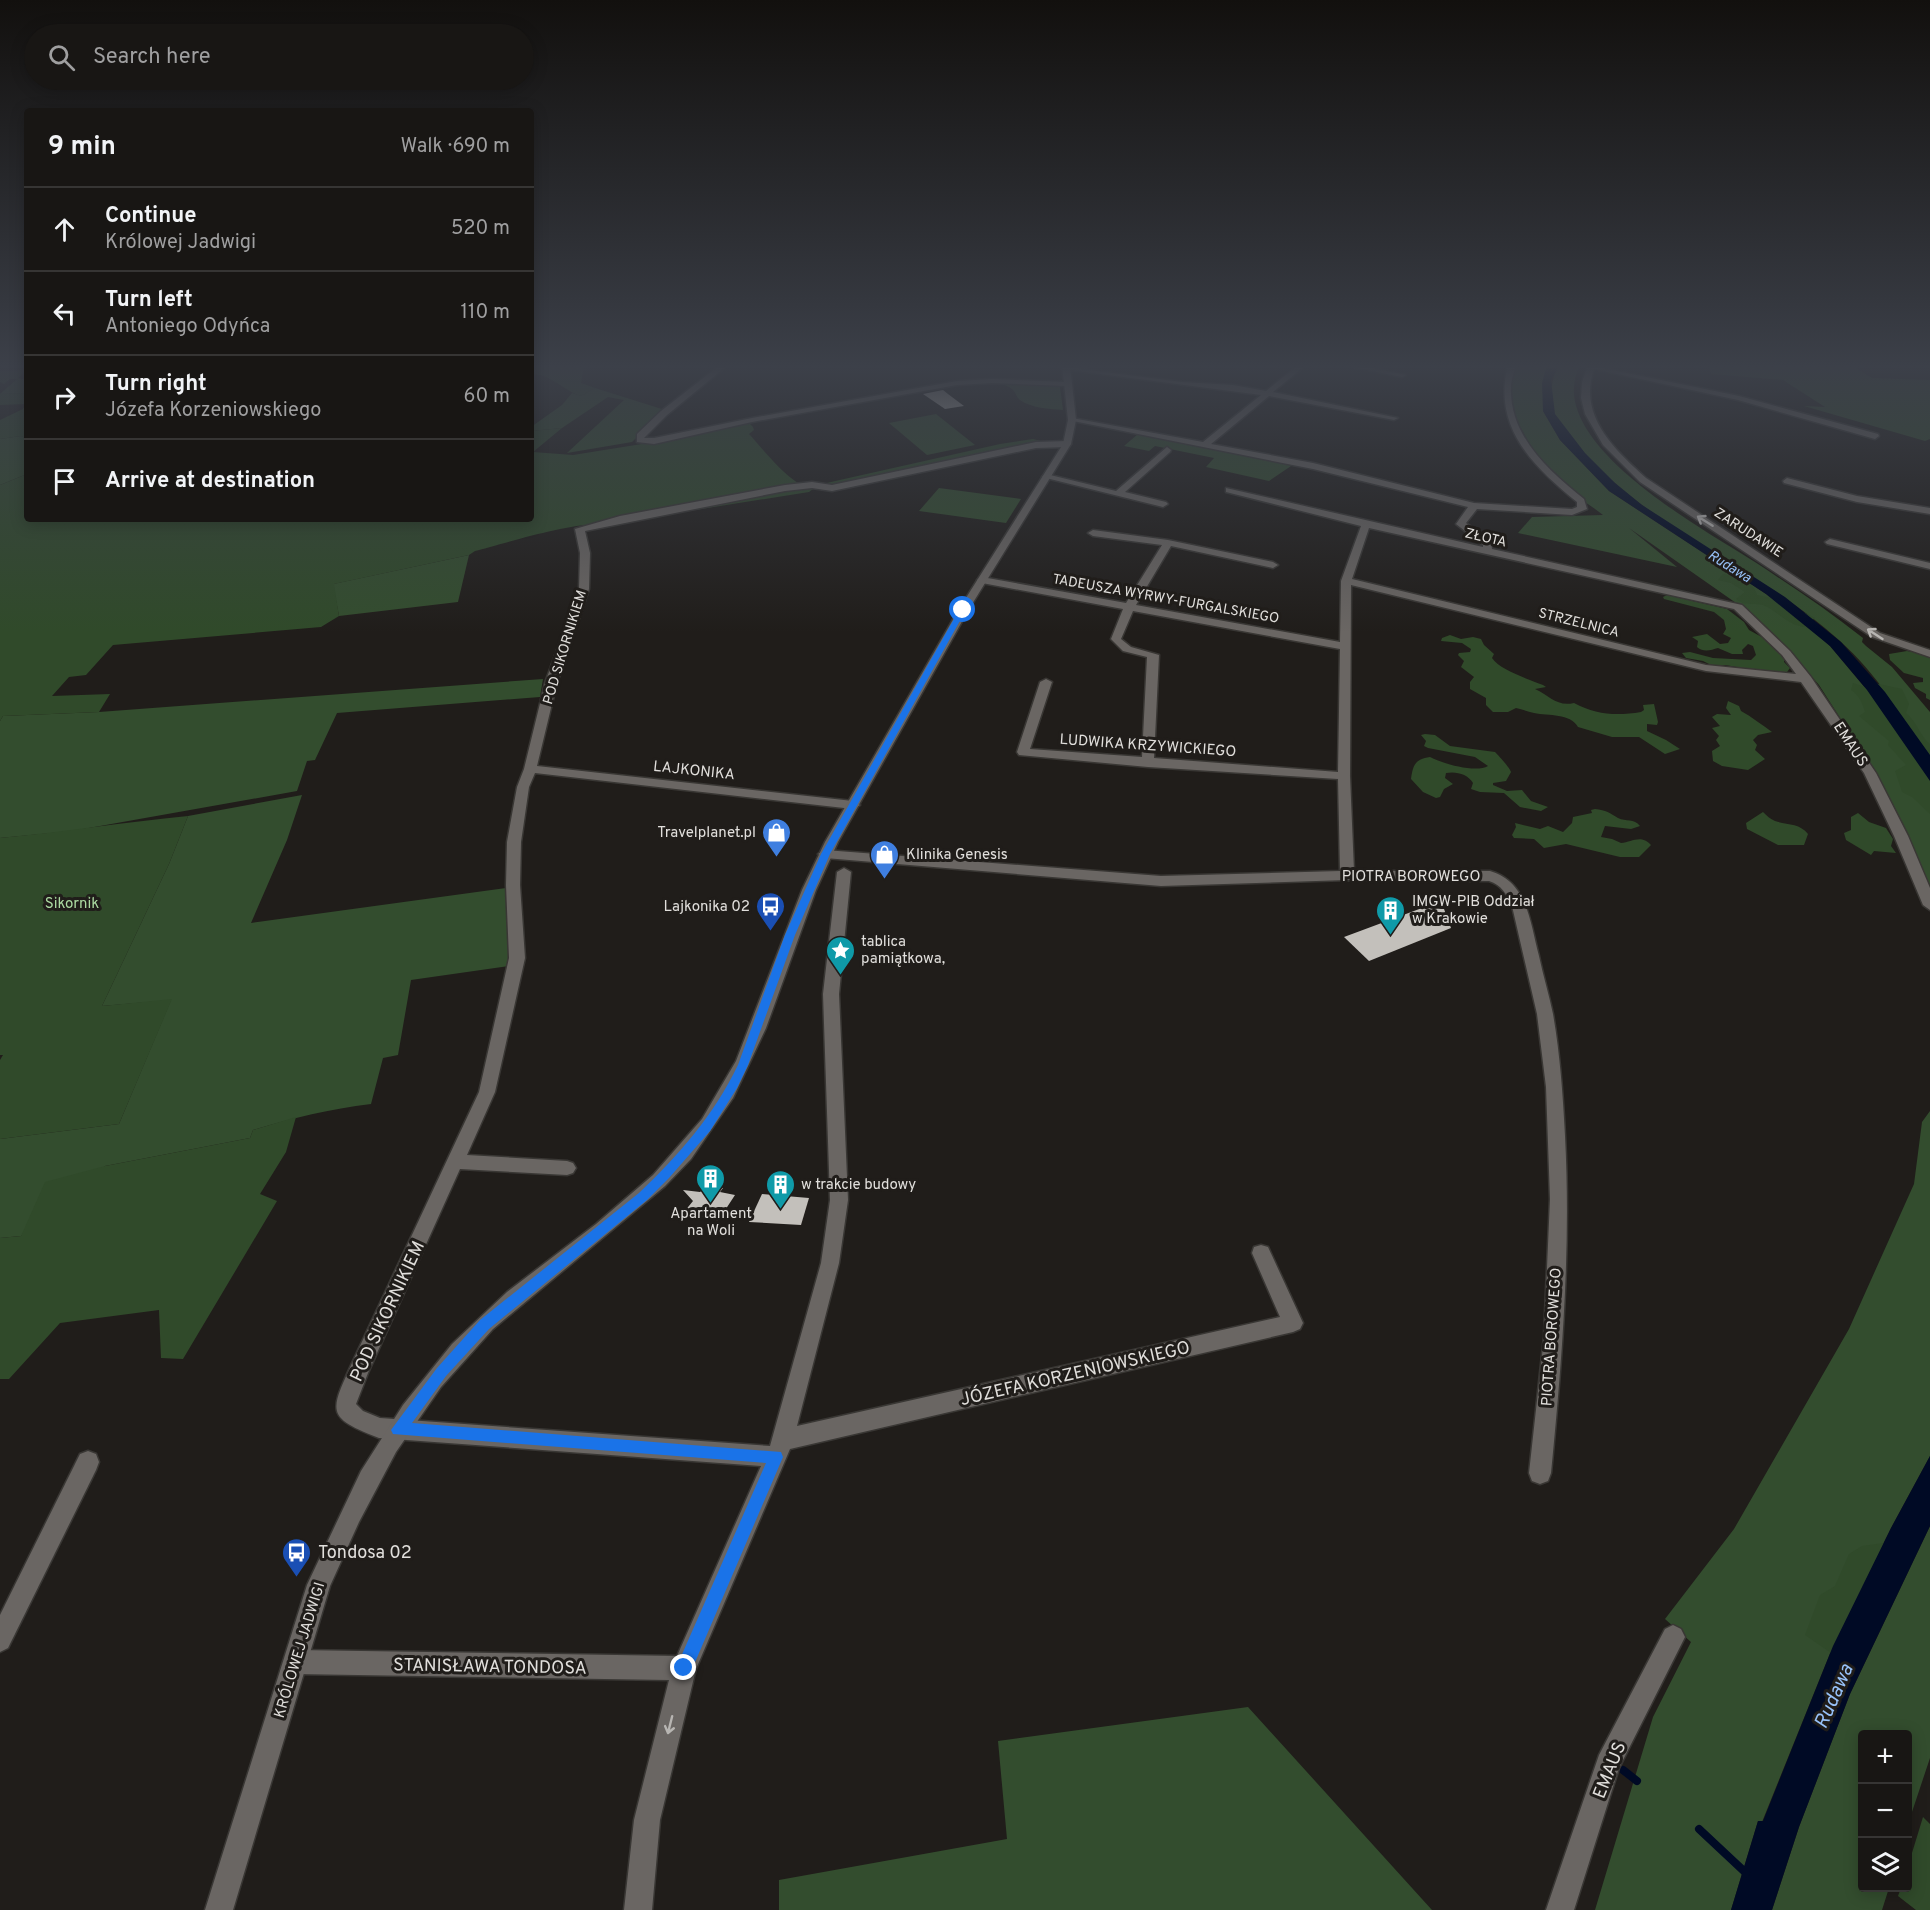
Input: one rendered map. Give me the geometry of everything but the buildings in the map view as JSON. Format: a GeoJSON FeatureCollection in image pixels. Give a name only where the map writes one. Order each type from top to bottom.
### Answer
{"type":"FeatureCollection","features":[{"type":"Feature","properties":{"kind":"street","name":"POD SIKORNIKIEM"},"geometry":{"type":"LineString","coordinates":[[398,1430],[379,1428],[356,1418],[346,1408],[346,1400],[486,1092],[517,958],[513,885],[514,842],[523,787],[530,769],[551,683],[584,589],[585,553],[579,529],[620,519],[785,488],[813,485],[832,488],[998,454]]}},
{"type":"Feature","properties":{"kind":"street","name":"KRÓLOWEJ JADWIGI"},"geometry":{"type":"LineString","coordinates":[[219,1910],[319,1585],[341,1533],[398,1430],[442,1372],[484,1324],[643,1197],[706,1128],[734,1085],[743,1065],[790,935],[825,854],[982,580],[1061,454]]}},
{"type":"Feature","properties":{"kind":"street"},"geometry":{"type":"LineString","coordinates":[[1119,493],[1162,454]]}},
{"type":"Feature","properties":{"kind":"street"},"geometry":{"type":"LineString","coordinates":[[1249,454],[1313,466],[1474,506],[1572,512],[1583,507],[1581,501],[1545,472],[1532,454]]}},
{"type":"Feature","properties":{"kind":"street","name":"ZARUDAWIE"},"geometry":{"type":"LineString","coordinates":[[1616,454],[1634,472],[1671,500],[1799,582],[1876,635],[1930,654]]}},
{"type":"Feature","properties":{"kind":"street"},"geometry":{"type":"LineString","coordinates":[[1046,477],[1163,504]]}},
{"type":"Feature","properties":{"kind":"street"},"geometry":{"type":"LineString","coordinates":[[1786,481],[1857,499],[1930,511]]}},
{"type":"Feature","properties":{"kind":"street","name":"ZŁOTA"},"geometry":{"type":"LineString","coordinates":[[1230,490],[1366,524],[1738,608]]}},
{"type":"Feature","properties":{"kind":"street"},"geometry":{"type":"LineString","coordinates":[[1474,506],[1461,524],[1488,544],[1487,551]]}},
{"type":"Feature","properties":{"kind":"street"},"geometry":{"type":"LineString","coordinates":[[1347,875],[1344,776],[1346,581],[1366,524]]}},
{"type":"Feature","properties":{"kind":"street"},"geometry":{"type":"LineString","coordinates":[[1093,533],[1168,543],[1273,565]]}},
{"type":"Feature","properties":{"kind":"street"},"geometry":{"type":"LineString","coordinates":[[1830,542],[1930,566]]}},
{"type":"Feature","properties":{"kind":"street"},"geometry":{"type":"LineString","coordinates":[[1148,763],[1153,655],[1125,649],[1117,642],[1129,607],[1168,543]]}},
{"type":"Feature","properties":{"kind":"street","name":"TADEUSZA WYRWY-FURGALSKIEGO"},"geometry":{"type":"LineString","coordinates":[[982,580],[1344,646]]}},
{"type":"Feature","properties":{"kind":"street","name":"STRZELNICA"},"geometry":{"type":"LineString","coordinates":[[1346,581],[1706,668],[1807,679]]}},
{"type":"Feature","properties":{"kind":"street","name":"EMAUS"},"geometry":{"type":"LineString","coordinates":[[1738,608],[1786,653],[1807,679],[1870,773],[1901,836],[1930,905]]}},
{"type":"Feature","properties":{"kind":"street","name":"LUDWIKA KRZYWICKIEGO"},"geometry":{"type":"LineString","coordinates":[[1046,682],[1023,752],[1344,776]]}},
{"type":"Feature","properties":{"kind":"street","name":"LAJKONIKA"},"geometry":{"type":"LineString","coordinates":[[530,769],[853,805]]}},
{"type":"Feature","properties":{"kind":"street","name":"PIOTRA BOROWEGO"},"geometry":{"type":"LineString","coordinates":[[825,854],[1161,881],[1347,875],[1490,876],[1501,880],[1511,889],[1519,906],[1545,1014],[1554,1087],[1559,1199],[1554,1337],[1540,1473]]}},
{"type":"Feature","properties":{"kind":"street"},"geometry":{"type":"LineString","coordinates":[[638,1910],[647,1820],[684,1668],[780,1449],[830,1263],[838,1200],[837,1116],[831,994],[844,872]]}},
{"type":"Feature","properties":{"kind":"street"},"geometry":{"type":"LineString","coordinates":[[455,1162],[567,1168]]}},
{"type":"Feature","properties":{"kind":"street","name":"JÓZEFA KORZENIOWSKIEGO"},"geometry":{"type":"LineString","coordinates":[[780,1449],[1293,1323],[1261,1253]]}},
{"type":"Feature","properties":{"kind":"street"},"geometry":{"type":"LineString","coordinates":[[398,1430],[418,1429],[780,1449]]}},
{"type":"Feature","properties":{"kind":"street"},"geometry":{"type":"LineString","coordinates":[[0,1640],[88,1462]]}},
{"type":"Feature","properties":{"kind":"street","name":"EMAUS"},"geometry":{"type":"LineString","coordinates":[[1560,1910],[1608,1764],[1673,1637]]}},
{"type":"Feature","properties":{"kind":"street","name":"STANISŁAWA TONDOSA"},"geometry":{"type":"LineString","coordinates":[[296,1662],[684,1668]]}},
{"type":"Feature","properties":{"kind":"green space"},"geometry":{"type":"Polygon","coordinates":[[[0,454],[24,454],[24,475],[0,485],[0,454]]]}},
{"type":"Feature","properties":{"kind":"green space"},"geometry":{"type":"Polygon","coordinates":[[[534,454],[767,454],[796,481],[813,489],[809,492],[600,525],[575,526],[475,551],[469,555],[334,584],[339,616],[321,627],[113,645],[86,675],[69,677],[52,696],[110,694],[99,712],[3,716],[0,721],[0,485],[24,475],[24,522],[534,522],[534,454]]]}},
{"type":"Feature","properties":{"kind":"green space"},"geometry":{"type":"Polygon","coordinates":[[[955,454],[987,454],[833,486],[822,484],[955,454]]]}},
{"type":"Feature","properties":{"kind":"green space"},"geometry":{"type":"Polygon","coordinates":[[[1195,454],[1243,454],[1294,464],[1269,481],[1206,467],[1214,458],[1195,454]]]}},
{"type":"Feature","properties":{"kind":"green space"},"geometry":{"type":"Polygon","coordinates":[[[1537,454],[1574,454],[1609,491],[1766,594],[1830,646],[1867,690],[1930,781],[1930,900],[1908,839],[1851,735],[1819,685],[1797,660],[1736,603],[1629,528],[1677,567],[1518,533],[1532,517],[1603,515],[1558,480],[1537,454]]]}},
{"type":"Feature","properties":{"kind":"green space"},"geometry":{"type":"Polygon","coordinates":[[[1586,454],[1606,454],[1634,481],[1668,506],[1758,564],[1863,638],[1862,642],[1892,667],[1930,712],[1930,755],[1877,681],[1840,641],[1774,591],[1668,524],[1603,472],[1586,454]]]}},
{"type":"Feature","properties":{"kind":"green space"},"geometry":{"type":"Polygon","coordinates":[[[939,488],[1021,499],[1006,523],[919,511],[939,488]]]}},
{"type":"Feature","properties":{"kind":"green space"},"geometry":{"type":"Polygon","coordinates":[[[469,555],[458,602],[339,616],[333,584],[469,555]]]}},
{"type":"Feature","properties":{"kind":"green space"},"geometry":{"type":"Polygon","coordinates":[[[1723,574],[1744,580],[1752,586],[1757,595],[1772,598],[1789,612],[1801,611],[1815,618],[1804,627],[1786,620],[1763,605],[1746,604],[1736,599],[1745,592],[1731,583],[1718,580],[1723,574]]]}},
{"type":"Feature","properties":{"kind":"green space"},"geometry":{"type":"Polygon","coordinates":[[[1667,595],[1727,609],[1744,622],[1749,630],[1769,641],[1784,657],[1784,662],[1790,668],[1787,672],[1766,672],[1725,665],[1715,667],[1703,661],[1686,658],[1682,653],[1690,652],[1713,658],[1751,660],[1756,655],[1753,646],[1748,644],[1742,650],[1743,654],[1732,654],[1718,648],[1702,650],[1697,647],[1698,641],[1692,637],[1707,634],[1720,644],[1728,643],[1731,638],[1723,634],[1726,629],[1724,620],[1714,612],[1664,599],[1663,597],[1667,595]]]}},
{"type":"Feature","properties":{"kind":"green space"},"geometry":{"type":"Polygon","coordinates":[[[1450,635],[1461,639],[1473,637],[1481,639],[1494,654],[1492,658],[1496,662],[1515,674],[1543,685],[1546,687],[1535,689],[1558,702],[1574,703],[1590,710],[1615,714],[1641,712],[1644,710],[1643,705],[1654,704],[1658,722],[1657,725],[1647,724],[1647,731],[1680,749],[1665,754],[1639,737],[1612,737],[1578,727],[1565,717],[1516,708],[1508,712],[1493,712],[1486,705],[1486,698],[1470,689],[1470,682],[1474,677],[1461,667],[1464,661],[1458,655],[1459,653],[1470,652],[1471,649],[1462,643],[1441,641],[1442,638],[1450,635]]]}},
{"type":"Feature","properties":{"kind":"green space"},"geometry":{"type":"Polygon","coordinates":[[[1907,651],[1930,655],[1930,700],[1926,698],[1926,694],[1915,688],[1913,683],[1923,682],[1923,678],[1904,673],[1890,660],[1889,654],[1907,651]]]}},
{"type":"Feature","properties":{"kind":"green space"},"geometry":{"type":"Polygon","coordinates":[[[543,679],[540,697],[337,713],[315,760],[307,761],[297,791],[72,831],[0,838],[0,721],[3,716],[99,712],[543,679]]]}},
{"type":"Feature","properties":{"kind":"green space"},"geometry":{"type":"Polygon","coordinates":[[[1853,683],[1865,687],[1874,683],[1902,689],[1909,704],[1906,713],[1930,744],[1930,814],[1912,797],[1902,792],[1895,771],[1906,765],[1888,745],[1889,741],[1859,716],[1865,712],[1859,697],[1851,690],[1853,683]]]}},
{"type":"Feature","properties":{"kind":"green space"},"geometry":{"type":"Polygon","coordinates":[[[1728,701],[1739,706],[1741,711],[1772,732],[1758,735],[1753,740],[1757,745],[1755,750],[1765,759],[1748,770],[1722,766],[1713,761],[1712,751],[1720,746],[1716,740],[1719,736],[1712,728],[1720,726],[1712,717],[1717,714],[1731,715],[1726,708],[1728,701]]]}},
{"type":"Feature","properties":{"kind":"green space"},"geometry":{"type":"Polygon","coordinates":[[[1421,735],[1435,735],[1450,746],[1495,752],[1511,772],[1506,781],[1493,783],[1493,785],[1507,791],[1522,790],[1531,801],[1548,807],[1541,811],[1520,807],[1504,793],[1480,792],[1471,789],[1473,783],[1471,780],[1465,775],[1454,772],[1446,773],[1445,778],[1453,784],[1444,789],[1440,797],[1436,798],[1423,792],[1411,779],[1414,766],[1421,759],[1430,757],[1451,765],[1476,769],[1488,766],[1475,757],[1424,746],[1426,741],[1421,735]]]}},
{"type":"Feature","properties":{"kind":"green space"},"geometry":{"type":"Polygon","coordinates":[[[302,795],[287,840],[251,923],[506,888],[509,966],[411,980],[398,1055],[383,1058],[371,1104],[326,1111],[253,1130],[250,1138],[105,1166],[21,1236],[0,1238],[0,1139],[119,1124],[171,1000],[102,1006],[169,864],[188,816],[302,795]]]}},
{"type":"Feature","properties":{"kind":"green space"},"geometry":{"type":"Polygon","coordinates":[[[1595,809],[1635,822],[1640,826],[1631,829],[1605,826],[1601,837],[1621,843],[1640,839],[1651,845],[1639,857],[1620,857],[1566,844],[1544,848],[1534,839],[1514,838],[1512,835],[1516,827],[1515,823],[1540,829],[1548,826],[1563,832],[1572,823],[1573,817],[1592,813],[1591,810],[1595,809]]]}},
{"type":"Feature","properties":{"kind":"green space"},"geometry":{"type":"Polygon","coordinates":[[[1763,812],[1775,821],[1805,830],[1808,834],[1804,845],[1778,845],[1747,829],[1746,823],[1763,812]]]}},
{"type":"Feature","properties":{"kind":"green space"},"geometry":{"type":"Polygon","coordinates":[[[1858,813],[1869,822],[1886,828],[1893,839],[1891,846],[1896,853],[1874,851],[1871,855],[1846,840],[1844,833],[1851,830],[1851,817],[1858,813]]]}},
{"type":"Feature","properties":{"kind":"green space","name":"Sikornik"},"geometry":{"type":"Polygon","coordinates":[[[188,816],[169,864],[102,1006],[172,999],[119,1124],[0,1139],[0,1060],[3,1055],[0,1055],[0,838],[188,816]]]}},
{"type":"Feature","properties":{"kind":"green space"},"geometry":{"type":"Polygon","coordinates":[[[1930,1111],[1930,1456],[1891,1528],[1833,1646],[1762,1822],[1758,1821],[1731,1910],[1595,1910],[1653,1717],[1691,1642],[1665,1619],[1734,1529],[1849,1329],[1914,1184],[1922,1122],[1930,1111]]]}},
{"type":"Feature","properties":{"kind":"green space"},"geometry":{"type":"Polygon","coordinates":[[[296,1117],[286,1152],[260,1194],[277,1201],[183,1359],[161,1358],[159,1310],[60,1323],[9,1379],[0,1379],[0,1238],[21,1236],[45,1182],[105,1166],[250,1138],[253,1130],[296,1117]]]}},
{"type":"Feature","properties":{"kind":"green space"},"geometry":{"type":"Polygon","coordinates":[[[1930,1526],[1930,1758],[1912,1812],[1912,1730],[1858,1730],[1858,1892],[1888,1892],[1882,1910],[1772,1910],[1799,1827],[1850,1694],[1930,1526]]]}},
{"type":"Feature","properties":{"kind":"green space"},"geometry":{"type":"Polygon","coordinates":[[[1884,1543],[1831,1653],[1805,1635],[1820,1595],[1835,1586],[1849,1554],[1862,1546],[1884,1543]]]}},
{"type":"Feature","properties":{"kind":"green space"},"geometry":{"type":"Polygon","coordinates":[[[1248,1707],[1432,1910],[779,1910],[779,1880],[1007,1839],[998,1741],[1248,1707]]]}},
{"type":"Feature","properties":{"kind":"green space"},"geometry":{"type":"Polygon","coordinates":[[[1923,1817],[1930,1824],[1930,1910],[1916,1910],[1898,1896],[1900,1892],[1912,1892],[1912,1853],[1923,1817]]]}},
{"type":"Feature","properties":{"kind":"water","name":"Rudawa"},"geometry":{"type":"Polygon","coordinates":[[[1574,454],[1586,454],[1615,483],[1642,505],[1785,597],[1841,642],[1885,692],[1930,755],[1930,781],[1867,690],[1830,646],[1766,594],[1609,491],[1574,454]]]}},
{"type":"Feature","properties":{"kind":"water","name":"Rudawa"},"geometry":{"type":"Polygon","coordinates":[[[1930,1456],[1930,1526],[1850,1694],[1799,1827],[1772,1910],[1731,1910],[1758,1821],[1763,1821],[1833,1646],[1891,1528],[1930,1456]]]}},
{"type":"Feature","properties":{"kind":"waterway"},"geometry":{"type":"LineString","coordinates":[[1623,1770],[1637,1781]]}},
{"type":"Feature","properties":{"kind":"waterway"},"geometry":{"type":"LineString","coordinates":[[1699,1829],[1746,1873]]}},
{"type":"Feature","properties":{"kind":"place","name":"Travelplanet.pl"},"geometry":{"type":"Point","coordinates":[777,858]}},
{"type":"Feature","properties":{"kind":"place","name":"Klinika Genesis"},"geometry":{"type":"Point","coordinates":[885,880]}},
{"type":"Feature","properties":{"kind":"place","name":"Lajkonika 02"},"geometry":{"type":"Point","coordinates":[771,932]}},
{"type":"Feature","properties":{"kind":"place","name":"IMGW-PIB Oddział w Krakowie"},"geometry":{"type":"Point","coordinates":[1391,936]}},
{"type":"Feature","properties":{"kind":"place","name":"tablica pamiątkowa,"},"geometry":{"type":"Point","coordinates":[840,976]}},
{"type":"Feature","properties":{"kind":"place","name":"Apartament na Woli"},"geometry":{"type":"Point","coordinates":[711,1204]}},
{"type":"Feature","properties":{"kind":"place","name":"w trakcie budowy"},"geometry":{"type":"Point","coordinates":[780,1210]}},
{"type":"Feature","properties":{"kind":"place","name":"Tondosa 02"},"geometry":{"type":"Point","coordinates":[297,1578]}},
{"type":"Feature","properties":{"kind":"route"},"geometry":{"type":"LineString","coordinates":[[684,1668],[776,1457],[418,1429],[398,1430],[442,1372],[484,1324],[643,1197],[706,1128],[734,1085],[743,1065],[790,935],[825,854],[963,610]]}}]}
